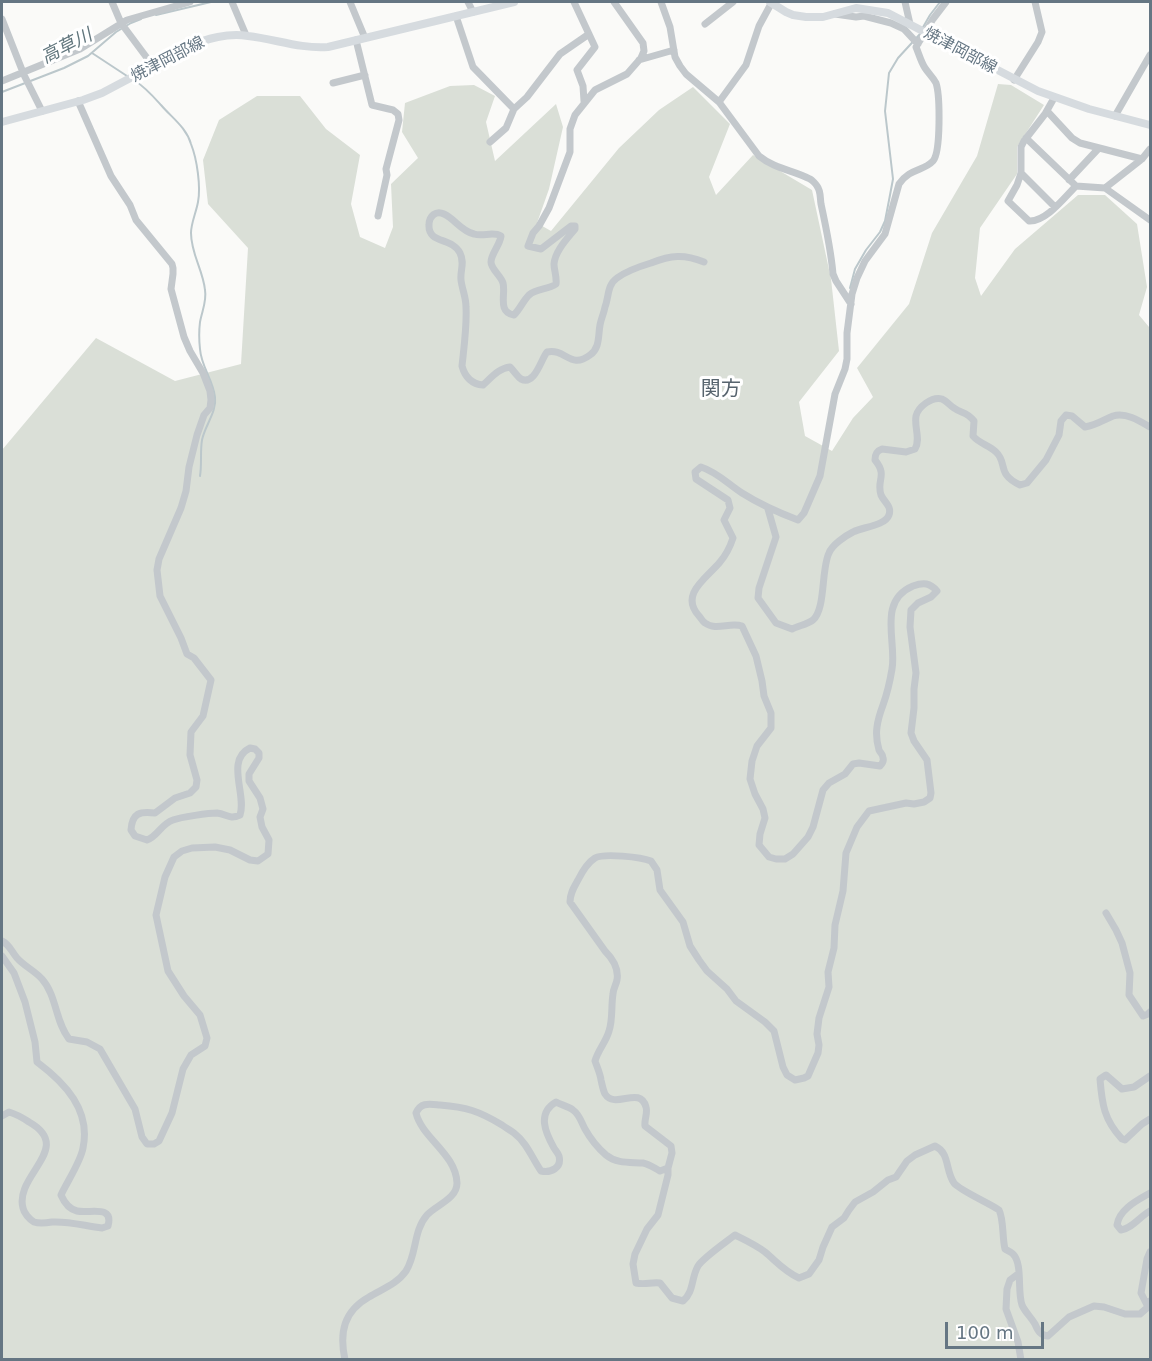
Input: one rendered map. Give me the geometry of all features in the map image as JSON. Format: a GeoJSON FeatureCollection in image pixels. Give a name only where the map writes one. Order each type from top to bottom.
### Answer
{"type":"FeatureCollection","features":[{"type":"Feature","properties":{"kind":"main road","name":"焼津岡部線"},"geometry":{"type":"LineString","coordinates":[[2,122],[102,93],[200,41],[211,38],[246,35],[313,48],[514,2]]}},
{"type":"Feature","properties":{"kind":"main road","name":"焼津岡部線"},"geometry":{"type":"LineString","coordinates":[[771,2],[793,15],[806,17],[823,16],[856,8],[888,13],[1014,80],[1054,98],[1150,125]]}},
{"type":"Feature","properties":{"kind":"street"},"geometry":{"type":"LineString","coordinates":[[112,2],[123,26],[153,66]]}},
{"type":"Feature","properties":{"kind":"street"},"geometry":{"type":"LineString","coordinates":[[2,81],[80,49],[123,26],[127,20],[190,2]]}},
{"type":"Feature","properties":{"kind":"street"},"geometry":{"type":"LineString","coordinates":[[232,2],[246,35]]}},
{"type":"Feature","properties":{"kind":"street"},"geometry":{"type":"LineString","coordinates":[[350,2],[360,39],[372,105],[393,110],[398,114],[399,120],[386,169],[387,175],[378,216]]}},
{"type":"Feature","properties":{"kind":"street"},"geometry":{"type":"LineString","coordinates":[[468,2],[472,12]]}},
{"type":"Feature","properties":{"kind":"street"},"geometry":{"type":"LineString","coordinates":[[574,2],[595,47],[577,70],[585,95],[584,102]]}},
{"type":"Feature","properties":{"kind":"street"},"geometry":{"type":"LineString","coordinates":[[614,2],[643,43],[644,51],[627,74],[595,90],[575,115],[570,129],[570,152],[549,208],[533,233],[528,246],[541,249],[571,226],[575,226],[554,263],[557,280],[554,286],[538,289],[530,295],[514,315],[509,314],[503,305],[502,281],[491,266],[501,236],[497,234],[475,235],[464,230],[443,214],[432,214],[429,221],[428,227],[431,234],[436,239],[450,243],[457,248],[463,260],[461,282],[466,309],[462,366],[465,374],[467,378],[483,385],[505,368],[510,368],[522,379],[530,379],[537,372],[547,352],[562,354],[572,360],[582,360],[594,352],[597,346],[609,286],[616,278],[638,267],[672,256],[692,257],[704,262]]}},
{"type":"Feature","properties":{"kind":"street"},"geometry":{"type":"LineString","coordinates":[[661,2],[670,27],[675,57],[686,74],[719,102],[759,156],[766,162],[811,180],[817,185],[833,274],[851,304]]}},
{"type":"Feature","properties":{"kind":"street"},"geometry":{"type":"LineString","coordinates":[[705,24],[733,2]]}},
{"type":"Feature","properties":{"kind":"street"},"geometry":{"type":"LineString","coordinates":[[719,102],[746,65],[759,26],[771,2]]}},
{"type":"Feature","properties":{"kind":"street"},"geometry":{"type":"LineString","coordinates":[[905,2],[910,24]]}},
{"type":"Feature","properties":{"kind":"street"},"geometry":{"type":"LineString","coordinates":[[946,2],[916,47],[926,70],[933,76],[937,86],[938,141],[935,159],[910,172],[899,184],[885,234],[868,256],[857,278],[847,333],[845,369],[835,394],[820,476],[804,513],[798,520],[768,509],[710,470],[701,467],[695,472],[696,479],[728,500],[730,508],[723,520],[733,538],[730,549],[698,584],[691,600],[693,610],[705,624],[722,627],[742,626],[756,656],[764,696],[771,713],[771,728],[757,747],[752,761],[750,779],[755,794],[764,809],[765,818],[759,845],[769,857],[776,860],[785,859],[793,854],[808,837],[823,790],[829,783],[845,774],[853,764],[880,766],[883,761],[884,756],[879,750],[876,735],[893,663],[891,614],[895,602],[902,593],[912,586],[931,585],[938,591],[911,610],[910,627],[916,673],[915,708],[911,733],[927,760],[930,798],[924,802],[906,803],[868,811],[857,827],[846,854],[843,891],[828,972],[829,987],[819,1018],[818,1053],[808,1076],[795,1080],[787,1075],[783,1067],[774,1031],[736,1001],[699,960],[690,946],[683,922],[660,890],[657,870],[651,861],[640,858],[599,856],[593,859],[587,864],[570,895],[570,902],[611,957],[618,973],[613,994],[610,1028],[595,1061],[604,1094],[616,1101],[637,1097],[642,1100],[646,1106],[645,1126],[671,1146],[668,1175],[658,1215],[647,1229],[635,1254],[633,1264],[636,1283],[644,1285],[652,1282],[660,1283],[672,1298],[683,1301],[689,1296],[698,1266],[714,1250],[735,1235],[764,1251],[791,1275],[799,1278],[809,1274],[819,1260],[832,1227],[844,1218],[855,1202],[896,1177],[902,1167],[915,1155],[935,1146],[941,1149],[947,1159],[952,1180],[956,1186],[999,1210],[1002,1216],[1002,1237],[1005,1250],[1013,1253],[1017,1261],[1022,1304],[1042,1335],[1048,1336],[1069,1317],[1094,1306],[1125,1314],[1140,1314],[1149,1304],[1141,1293],[1150,1252]]}},
{"type":"Feature","properties":{"kind":"street"},"geometry":{"type":"LineString","coordinates":[[1014,80],[1042,32],[1035,2]]}},
{"type":"Feature","properties":{"kind":"street"},"geometry":{"type":"LineString","coordinates":[[832,14],[864,16],[891,23],[904,29],[919,43]]}},
{"type":"Feature","properties":{"kind":"street"},"geometry":{"type":"LineString","coordinates":[[456,16],[473,67],[514,109]]}},
{"type":"Feature","properties":{"kind":"street"},"geometry":{"type":"LineString","coordinates":[[2,19],[42,111]]}},
{"type":"Feature","properties":{"kind":"street"},"geometry":{"type":"LineString","coordinates":[[490,142],[506,128],[514,109],[527,97],[560,54],[589,34]]}},
{"type":"Feature","properties":{"kind":"street"},"geometry":{"type":"LineString","coordinates":[[639,60],[674,50]]}},
{"type":"Feature","properties":{"kind":"street"},"geometry":{"type":"LineString","coordinates":[[1115,116],[1150,55]]}},
{"type":"Feature","properties":{"kind":"street"},"geometry":{"type":"LineString","coordinates":[[333,82],[365,75]]}},
{"type":"Feature","properties":{"kind":"street"},"geometry":{"type":"LineString","coordinates":[[1054,98],[1021,147],[1021,173],[1008,201],[1029,221],[1035,222],[1046,215],[1076,186]]}},
{"type":"Feature","properties":{"kind":"street"},"geometry":{"type":"LineString","coordinates":[[2,941],[8,944],[17,958],[42,979],[53,1000],[62,1029],[69,1039],[87,1042],[100,1048],[135,1109],[142,1137],[147,1144],[154,1144],[159,1141],[172,1113],[183,1070],[191,1055],[205,1046],[207,1038],[200,1015],[168,971],[156,915],[165,877],[174,857],[192,848],[215,847],[258,861],[268,854],[269,840],[260,817],[263,809],[260,798],[249,781],[249,774],[259,758],[259,753],[250,748],[240,756],[237,772],[243,808],[240,815],[233,818],[218,813],[175,819],[163,825],[155,837],[147,840],[135,836],[131,830],[131,823],[136,816],[143,812],[155,813],[175,798],[190,793],[196,787],[197,780],[190,755],[191,732],[203,716],[211,680],[194,658],[187,654],[182,638],[159,596],[157,570],[159,559],[181,508],[197,435],[204,415],[210,408],[211,400],[203,373],[184,337],[171,289],[174,268],[136,220],[130,205],[111,176],[78,101]]}},
{"type":"Feature","properties":{"kind":"street"},"geometry":{"type":"LineString","coordinates":[[1047,111],[1072,138],[1080,143],[1142,159]]}},
{"type":"Feature","properties":{"kind":"street"},"geometry":{"type":"LineString","coordinates":[[1026,138],[1076,186],[1105,188],[1147,218],[1150,208]]}},
{"type":"Feature","properties":{"kind":"street"},"geometry":{"type":"LineString","coordinates":[[1069,180],[1099,148]]}},
{"type":"Feature","properties":{"kind":"street"},"geometry":{"type":"LineString","coordinates":[[1105,188],[1142,159],[1150,149]]}},
{"type":"Feature","properties":{"kind":"street"},"geometry":{"type":"LineString","coordinates":[[1021,173],[1054,207]]}},
{"type":"Feature","properties":{"kind":"street"},"geometry":{"type":"LineString","coordinates":[[768,509],[776,537],[759,588],[758,598],[776,623],[792,629],[813,620],[819,611],[829,553],[837,543],[852,532],[887,518],[890,513],[889,505],[882,497],[881,467],[875,460],[875,454],[882,449],[906,452],[915,449],[918,444],[916,415],[929,401],[943,399],[957,410],[969,414],[974,421],[973,436],[978,442],[999,454],[1003,471],[1010,481],[1020,485],[1027,483],[1046,460],[1059,435],[1061,421],[1066,415],[1072,416],[1085,427],[1115,415],[1138,420],[1150,428]]}},
{"type":"Feature","properties":{"kind":"street"},"geometry":{"type":"LineString","coordinates":[[1106,913],[1122,943],[1130,973],[1129,995],[1143,1016],[1150,1012]]}},
{"type":"Feature","properties":{"kind":"street"},"geometry":{"type":"LineString","coordinates":[[2,956],[14,973],[25,1002],[38,1062],[66,1086],[85,1125],[83,1149],[61,1195],[69,1206],[77,1211],[102,1211],[108,1216],[110,1221],[108,1226],[102,1228],[63,1222],[32,1221],[23,1211],[21,1197],[48,1145],[46,1135],[39,1128],[14,1113],[9,1112],[2,1116]]}},
{"type":"Feature","properties":{"kind":"street"},"geometry":{"type":"LineString","coordinates":[[1150,1076],[1134,1087],[1122,1089],[1106,1075],[1100,1079],[1102,1104],[1108,1121],[1122,1139],[1125,1140],[1150,1119]]}},
{"type":"Feature","properties":{"kind":"street"},"geometry":{"type":"LineString","coordinates":[[345,1359],[343,1332],[346,1318],[352,1309],[401,1277],[412,1258],[418,1230],[426,1216],[456,1191],[457,1182],[453,1170],[443,1152],[418,1121],[416,1113],[424,1105],[452,1105],[485,1115],[513,1131],[528,1148],[541,1171],[549,1172],[554,1170],[558,1164],[559,1157],[544,1121],[545,1113],[550,1105],[556,1102],[579,1115],[586,1130],[596,1143],[606,1155],[614,1160],[642,1163],[660,1171],[668,1168]]}},
{"type":"Feature","properties":{"kind":"street"},"geometry":{"type":"LineString","coordinates":[[1150,1193],[1134,1202],[1118,1218],[1117,1225],[1121,1230],[1128,1228],[1150,1211]]}},
{"type":"Feature","properties":{"kind":"street"},"geometry":{"type":"LineString","coordinates":[[1018,1274],[1010,1280],[1006,1309],[1018,1342],[1021,1359]]}},
{"type":"Feature","properties":{"kind":"shaded area"},"geometry":{"type":"Polygon","coordinates":[[[998,84],[1011,85],[1044,105],[1017,147],[1017,174],[980,228],[975,278],[981,296],[1015,249],[1078,195],[1105,195],[1137,224],[1147,287],[1139,315],[1150,327],[1150,1359],[2,1360],[2,450],[96,338],[175,381],[241,364],[248,248],[208,204],[203,160],[219,120],[257,96],[300,96],[326,129],[360,155],[351,204],[360,237],[385,248],[393,227],[391,184],[418,158],[402,132],[405,103],[450,86],[474,85],[495,96],[486,122],[495,161],[556,104],[563,127],[549,189],[537,223],[551,231],[619,148],[659,110],[693,87],[730,124],[709,177],[716,195],[753,155],[812,190],[831,279],[839,351],[799,402],[805,436],[832,451],[853,418],[873,397],[857,368],[909,304],[932,233],[977,156],[998,84]]]}},
{"type":"Feature","properties":{"kind":"waterway","name":"高草川"},"geometry":{"type":"LineString","coordinates":[[156,15],[211,2]]}},
{"type":"Feature","properties":{"kind":"waterway"},"geometry":{"type":"LineString","coordinates":[[922,29],[940,2]]}},
{"type":"Feature","properties":{"kind":"waterway","name":"高草川"},"geometry":{"type":"LineString","coordinates":[[2,92],[64,68],[88,56],[116,32],[141,19]]}},
{"type":"Feature","properties":{"kind":"waterway"},"geometry":{"type":"LineString","coordinates":[[850,288],[855,269],[885,221],[893,179],[885,111],[889,73],[898,58],[920,34]]}},
{"type":"Feature","properties":{"kind":"waterway"},"geometry":{"type":"LineString","coordinates":[[92,53],[127,76]]}},
{"type":"Feature","properties":{"kind":"waterway"},"geometry":{"type":"LineString","coordinates":[[134,80],[142,85],[182,128],[189,138],[197,165],[199,196],[191,233],[205,294],[199,332],[201,355],[215,397],[213,413],[202,440],[200,476]]}},
{"type":"Feature","properties":{"kind":"district","name":"関方"},"geometry":{"type":"Point","coordinates":[721,390]}}]}
